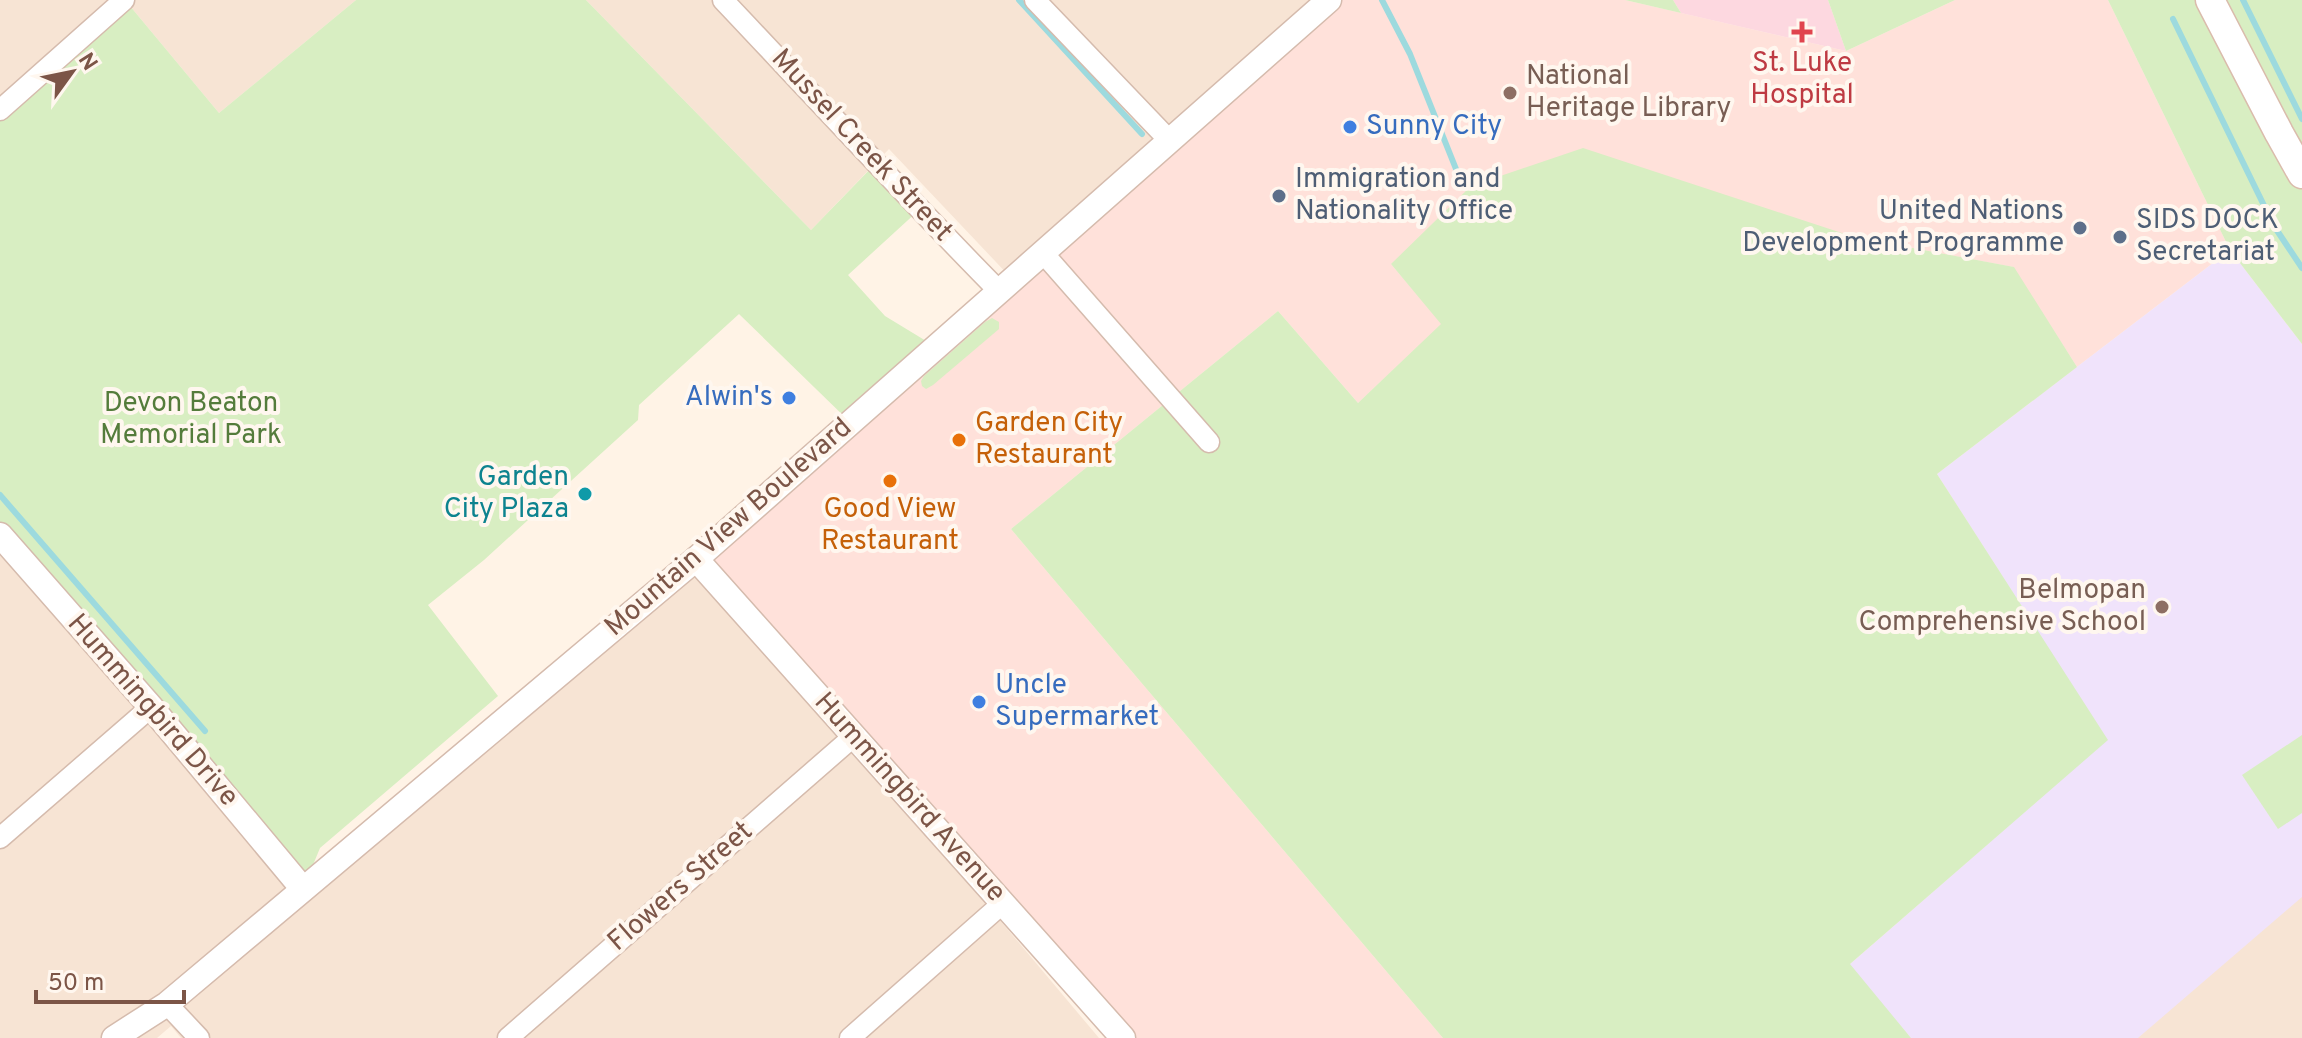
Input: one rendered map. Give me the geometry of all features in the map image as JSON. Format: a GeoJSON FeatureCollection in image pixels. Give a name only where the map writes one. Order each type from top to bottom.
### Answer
{"type":"FeatureCollection","features":[{"type":"Feature","properties":{"kind":"main road"},"geometry":{"type":"LineString","coordinates":[[2210,0],[2302,174]]}},
{"type":"Feature","properties":{"kind":"street"},"geometry":{"type":"LineString","coordinates":[[0,110],[124,0]]}},
{"type":"Feature","properties":{"kind":"street","name":"Mussel Creek Street"},"geometry":{"type":"LineString","coordinates":[[723,0],[1000,292]]}},
{"type":"Feature","properties":{"kind":"street"},"geometry":{"type":"LineString","coordinates":[[1035,0],[1169,140]]}},
{"type":"Feature","properties":{"kind":"street","name":"Mountain View Boulevard"},"geometry":{"type":"LineString","coordinates":[[114,1038],[167,1004],[696,559],[1329,0]]}},
{"type":"Feature","properties":{"kind":"street"},"geometry":{"type":"LineString","coordinates":[[1043,253],[1209,442]]}},
{"type":"Feature","properties":{"kind":"street","name":"Hummingbird Drive"},"geometry":{"type":"LineString","coordinates":[[4,547],[151,707],[303,889]]}},
{"type":"Feature","properties":{"kind":"street","name":"Hummingbird Avenue"},"geometry":{"type":"LineString","coordinates":[[696,559],[1123,1038]]}},
{"type":"Feature","properties":{"kind":"street"},"geometry":{"type":"LineString","coordinates":[[0,838],[151,707]]}},
{"type":"Feature","properties":{"kind":"street","name":"Flowers Street"},"geometry":{"type":"LineString","coordinates":[[508,1038],[854,736]]}},
{"type":"Feature","properties":{"kind":"street"},"geometry":{"type":"LineString","coordinates":[[850,1038],[1003,903]]}},
{"type":"Feature","properties":{"kind":"street"},"geometry":{"type":"LineString","coordinates":[[167,1004],[199,1038]]}},
{"type":"Feature","properties":{"kind":"shaded area"},"geometry":{"type":"Polygon","coordinates":[[[0,0],[124,0],[0,110],[0,0]]]}},
{"type":"Feature","properties":{"kind":"shaded area"},"geometry":{"type":"Polygon","coordinates":[[[125,0],[356,0],[219,113],[125,0]]]}},
{"type":"Feature","properties":{"kind":"shaded area"},"geometry":{"type":"Polygon","coordinates":[[[586,0],[1330,0],[1013,280],[889,149],[811,230],[586,0]]]}},
{"type":"Feature","properties":{"kind":"shaded area"},"geometry":{"type":"Polygon","coordinates":[[[1330,0],[1625,0],[1846,51],[1955,0],[2108,0],[2230,250],[2077,367],[2013,267],[1854,237],[1391,264],[1442,324],[1358,403],[1278,311],[1011,529],[1443,1038],[1111,1038],[696,559],[1330,0]]]}},
{"type":"Feature","properties":{"kind":"shaded area","name":"St. Luke Hospital"},"geometry":{"type":"Polygon","coordinates":[[[1673,0],[1828,0],[1846,51],[1681,13],[1673,0]]]}},
{"type":"Feature","properties":{"kind":"shaded area","name":"Belmopan Comprehensive School"},"geometry":{"type":"Polygon","coordinates":[[[2230,250],[2302,344],[2302,897],[2138,1038],[1911,1038],[1849,965],[2107,740],[1937,474],[2230,250]]]}},
{"type":"Feature","properties":{"kind":"shaded area"},"geometry":{"type":"Polygon","coordinates":[[[0,538],[303,888],[696,559],[1099,1038],[181,1038],[171,1026],[157,1038],[0,1038],[0,538]]]}},
{"type":"Feature","properties":{"kind":"shaded area"},"geometry":{"type":"Polygon","coordinates":[[[2302,895],[2302,1038],[2137,1038],[2302,895]]]}},
{"type":"Feature","properties":{"kind":"green space","name":"Devon Beaton Memorial Park"},"geometry":{"type":"Polygon","coordinates":[[[125,0],[219,113],[356,0],[586,0],[811,230],[877,162],[919,210],[848,275],[885,316],[936,347],[851,423],[739,314],[639,405],[638,420],[484,560],[428,605],[498,696],[320,848],[303,889],[0,535],[0,110],[125,0]]]}},
{"type":"Feature","properties":{"kind":"green space"},"geometry":{"type":"Polygon","coordinates":[[[1625,0],[1673,0],[1681,13],[1625,0]]]}},
{"type":"Feature","properties":{"kind":"green space"},"geometry":{"type":"Polygon","coordinates":[[[1828,0],[1955,0],[1846,51],[1828,0]]]}},
{"type":"Feature","properties":{"kind":"green space"},"geometry":{"type":"Polygon","coordinates":[[[2108,0],[2302,0],[2302,344],[2230,250],[2108,0]]]}},
{"type":"Feature","properties":{"kind":"green space"},"geometry":{"type":"Polygon","coordinates":[[[1583,148],[1854,237],[2014,267],[2077,367],[1937,474],[2108,740],[1850,964],[1911,1038],[1443,1038],[1011,529],[1278,311],[1358,403],[1441,324],[1391,264],[1471,186],[1583,148]]]}},
{"type":"Feature","properties":{"kind":"green space"},"geometry":{"type":"Polygon","coordinates":[[[992,318],[999,322],[999,329],[933,385],[926,389],[922,386],[924,376],[992,318]]]}},
{"type":"Feature","properties":{"kind":"green space"},"geometry":{"type":"Polygon","coordinates":[[[2302,735],[2302,813],[2278,829],[2242,775],[2302,735]]]}},
{"type":"Feature","properties":{"kind":"waterway"},"geometry":{"type":"LineString","coordinates":[[1019,0],[1142,134]]}},
{"type":"Feature","properties":{"kind":"waterway"},"geometry":{"type":"LineString","coordinates":[[1382,0],[1410,54],[1458,174]]}},
{"type":"Feature","properties":{"kind":"waterway"},"geometry":{"type":"LineString","coordinates":[[2243,0],[2302,119]]}},
{"type":"Feature","properties":{"kind":"waterway"},"geometry":{"type":"LineString","coordinates":[[2173,19],[2274,226],[2302,268]]}},
{"type":"Feature","properties":{"kind":"waterway"},"geometry":{"type":"LineString","coordinates":[[0,495],[205,731]]}},
{"type":"Feature","properties":{"kind":"place","name":"St. Luke Hospital"},"geometry":{"type":"Point","coordinates":[1802,32]}},
{"type":"Feature","properties":{"kind":"place","name":"National Heritage Library"},"geometry":{"type":"Point","coordinates":[1510,93]}},
{"type":"Feature","properties":{"kind":"place","name":"Sunny City"},"geometry":{"type":"Point","coordinates":[1350,127]}},
{"type":"Feature","properties":{"kind":"place","name":"Immigration and Nationality Office"},"geometry":{"type":"Point","coordinates":[1279,196]}},
{"type":"Feature","properties":{"kind":"place","name":"United Nations Development Programme"},"geometry":{"type":"Point","coordinates":[2080,228]}},
{"type":"Feature","properties":{"kind":"place","name":"SIDS DOCK Secretariat"},"geometry":{"type":"Point","coordinates":[2120,237]}},
{"type":"Feature","properties":{"kind":"place","name":"Alwin's"},"geometry":{"type":"Point","coordinates":[789,398]}},
{"type":"Feature","properties":{"kind":"place","name":"Garden City Restaurant"},"geometry":{"type":"Point","coordinates":[959,440]}},
{"type":"Feature","properties":{"kind":"place","name":"Good View Restaurant"},"geometry":{"type":"Point","coordinates":[890,481]}},
{"type":"Feature","properties":{"kind":"place","name":"Garden City Plaza"},"geometry":{"type":"Point","coordinates":[585,494]}},
{"type":"Feature","properties":{"kind":"place","name":"Belmopan Comprehensive School"},"geometry":{"type":"Point","coordinates":[2162,607]}},
{"type":"Feature","properties":{"kind":"place","name":"Uncle Supermarket"},"geometry":{"type":"Point","coordinates":[979,702]}}]}
